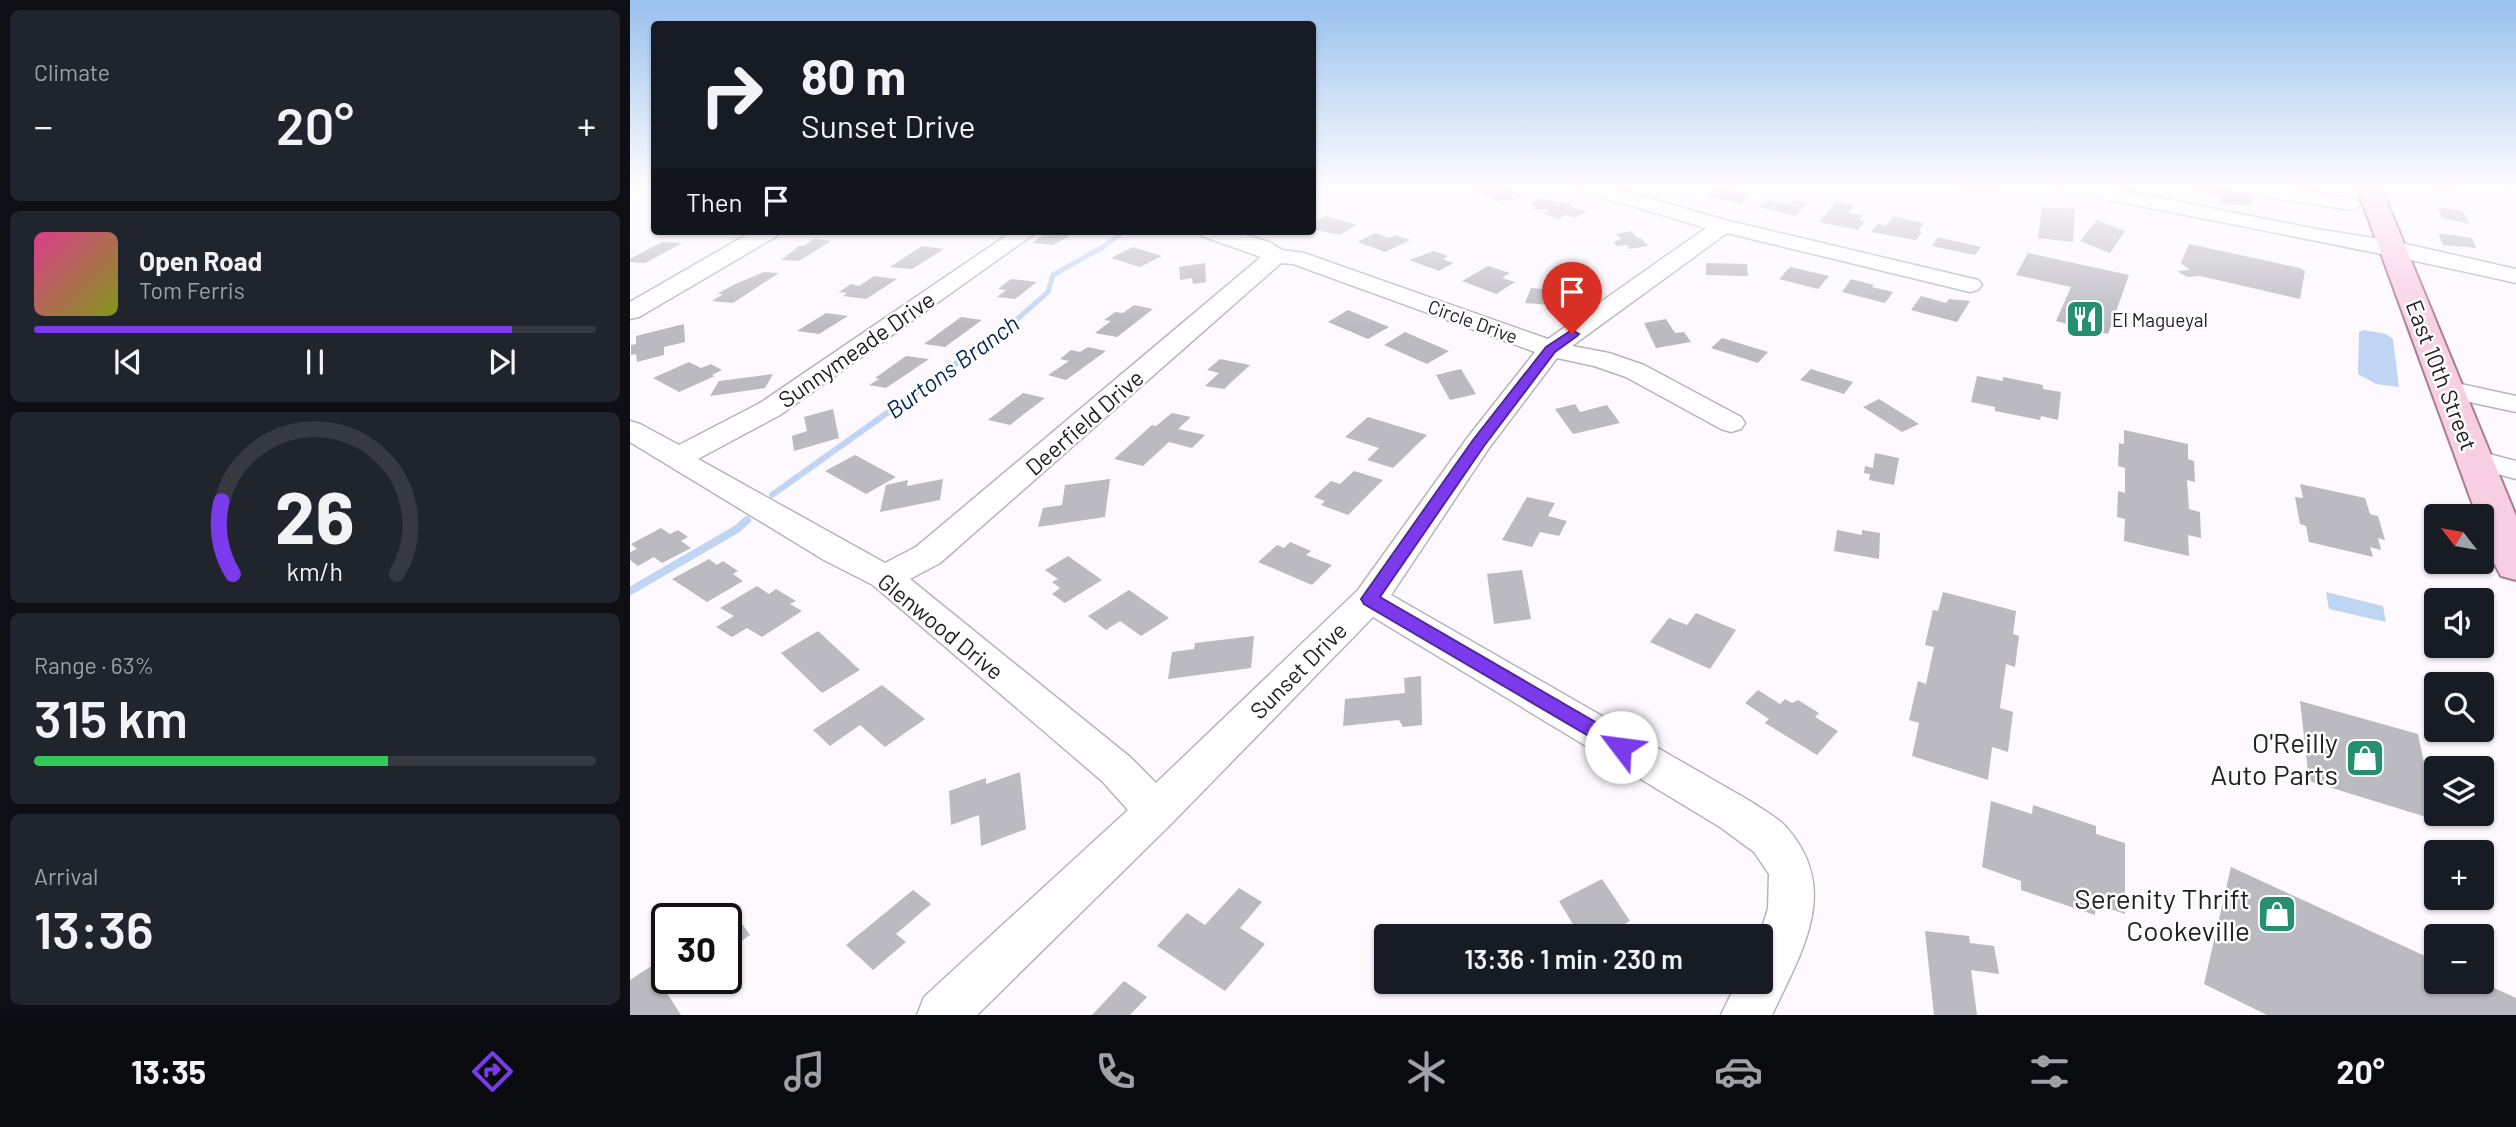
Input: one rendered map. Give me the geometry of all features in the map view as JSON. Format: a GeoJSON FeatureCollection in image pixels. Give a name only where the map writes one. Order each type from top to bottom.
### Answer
{"type":"FeatureCollection","features":[{"type":"Feature","properties":{"kind":"main road","name":"East 10th Street"},"geometry":{"type":"LineString","coordinates":[[2382,232],[2399,264],[2516,566]]}},
{"type":"Feature","properties":{"kind":"street","name":"Sunset Drive"},"geometry":{"type":"LineString","coordinates":[[942,1015],[1156,811],[1370,599],[1478,443],[1551,349],[1714,232]]}},
{"type":"Feature","properties":{"kind":"street"},"geometry":{"type":"LineString","coordinates":[[1750,232],[1970,285]]}},
{"type":"Feature","properties":{"kind":"street"},"geometry":{"type":"LineString","coordinates":[[2292,232],[2348,250],[2383,265],[2399,264],[2516,276]]}},
{"type":"Feature","properties":{"kind":"street"},"geometry":{"type":"LineString","coordinates":[[2301,232],[2329,238],[2399,264]]}},
{"type":"Feature","properties":{"kind":"street"},"geometry":{"type":"LineString","coordinates":[[2329,238],[2343,232]]}},
{"type":"Feature","properties":{"kind":"street"},"geometry":{"type":"LineString","coordinates":[[630,312],[762,235]]}},
{"type":"Feature","properties":{"kind":"street","name":"Sunnymeade Drive"},"geometry":{"type":"LineString","coordinates":[[679,457],[770,409],[1021,235]]}},
{"type":"Feature","properties":{"kind":"street","name":"Circle Drive"},"geometry":{"type":"LineString","coordinates":[[1223,235],[1261,247],[1276,256],[1296,258],[1551,349],[1600,359],[1635,371],[1731,423]]}},
{"type":"Feature","properties":{"kind":"street","name":"Deerfield Drive"},"geometry":{"type":"LineString","coordinates":[[885,577],[928,555],[1276,256]]}},
{"type":"Feature","properties":{"kind":"street"},"geometry":{"type":"LineString","coordinates":[[2447,389],[2515,406]]}},
{"type":"Feature","properties":{"kind":"street","name":"Glenwood Drive"},"geometry":{"type":"LineString","coordinates":[[630,430],[836,552],[885,577],[1116,769],[1156,811]]}},
{"type":"Feature","properties":{"kind":"street"},"geometry":{"type":"LineString","coordinates":[[2474,459],[2516,470]]}},
{"type":"Feature","properties":{"kind":"street"},"geometry":{"type":"LineString","coordinates":[[1370,599],[1735,814],[1769,838],[1791,870],[1791,909],[1778,951],[1746,1015]]}},
{"type":"Feature","properties":{"kind":"water"},"geometry":{"type":"Polygon","coordinates":[[[2364,330],[2386,334],[2393,339],[2399,387],[2376,384],[2358,374],[2359,332],[2364,330]]]}},
{"type":"Feature","properties":{"kind":"water"},"geometry":{"type":"Polygon","coordinates":[[[2326,592],[2383,606],[2386,622],[2329,609],[2326,592]]]}},
{"type":"Feature","properties":{"kind":"building"},"geometry":{"type":"Polygon","coordinates":[[[1632,232],[1648,246],[1630,249],[1627,245],[1617,246],[1613,242],[1621,239],[1616,234],[1632,232]]]}},
{"type":"Feature","properties":{"kind":"building"},"geometry":{"type":"Polygon","coordinates":[[[1873,232],[1922,232],[1916,240],[1873,232]]]}},
{"type":"Feature","properties":{"kind":"building"},"geometry":{"type":"Polygon","coordinates":[[[2039,232],[2074,232],[2073,242],[2038,238],[2039,232]]]}},
{"type":"Feature","properties":{"kind":"building"},"geometry":{"type":"Polygon","coordinates":[[[2087,232],[2124,232],[2110,253],[2080,241],[2087,232]]]}},
{"type":"Feature","properties":{"kind":"building"},"geometry":{"type":"Polygon","coordinates":[[[1375,233],[1389,238],[1396,235],[1410,240],[1385,252],[1357,242],[1375,233]]]}},
{"type":"Feature","properties":{"kind":"building"},"geometry":{"type":"Polygon","coordinates":[[[2438,233],[2472,238],[2476,248],[2443,245],[2438,233]]]}},
{"type":"Feature","properties":{"kind":"building"},"geometry":{"type":"Polygon","coordinates":[[[1043,235],[1071,235],[1053,245],[1032,243],[1043,235]]]}},
{"type":"Feature","properties":{"kind":"building"},"geometry":{"type":"Polygon","coordinates":[[[1938,237],[1981,247],[1975,255],[1932,246],[1938,237]]]}},
{"type":"Feature","properties":{"kind":"building"},"geometry":{"type":"Polygon","coordinates":[[[814,239],[831,241],[799,261],[781,260],[799,246],[814,239]]]}},
{"type":"Feature","properties":{"kind":"building"},"geometry":{"type":"Polygon","coordinates":[[[662,242],[682,243],[645,263],[630,262],[630,259],[662,242]]]}},
{"type":"Feature","properties":{"kind":"building"},"geometry":{"type":"Polygon","coordinates":[[[2189,244],[2300,268],[2305,271],[2300,299],[2200,276],[2187,277],[2177,271],[2190,270],[2181,263],[2189,244]]]}},
{"type":"Feature","properties":{"kind":"building"},"geometry":{"type":"Polygon","coordinates":[[[922,246],[944,249],[912,269],[890,267],[922,246]]]}},
{"type":"Feature","properties":{"kind":"building"},"geometry":{"type":"Polygon","coordinates":[[[1133,247],[1162,256],[1140,267],[1111,258],[1133,247]]]}},
{"type":"Feature","properties":{"kind":"building"},"geometry":{"type":"Polygon","coordinates":[[[1434,251],[1448,256],[1443,259],[1453,263],[1439,271],[1409,260],[1434,251]]]}},
{"type":"Feature","properties":{"kind":"building"},"geometry":{"type":"Polygon","coordinates":[[[2028,253],[2129,275],[2108,334],[2056,321],[2071,287],[2016,275],[2028,253]]]}},
{"type":"Feature","properties":{"kind":"building"},"geometry":{"type":"Polygon","coordinates":[[[1205,263],[1206,282],[1193,284],[1192,278],[1180,280],[1179,267],[1205,263]]]}},
{"type":"Feature","properties":{"kind":"building"},"geometry":{"type":"Polygon","coordinates":[[[1706,263],[1747,264],[1748,276],[1706,275],[1706,263]]]}},
{"type":"Feature","properties":{"kind":"building"},"geometry":{"type":"Polygon","coordinates":[[[1488,266],[1510,273],[1502,278],[1515,282],[1496,294],[1462,281],[1488,266]]]}},
{"type":"Feature","properties":{"kind":"building"},"geometry":{"type":"Polygon","coordinates":[[[1790,267],[1829,276],[1818,289],[1779,279],[1790,267]]]}},
{"type":"Feature","properties":{"kind":"building"},"geometry":{"type":"Polygon","coordinates":[[[764,272],[779,273],[733,303],[712,301],[723,294],[717,294],[764,272]]]}},
{"type":"Feature","properties":{"kind":"building"},"geometry":{"type":"Polygon","coordinates":[[[874,276],[897,279],[866,299],[843,296],[847,293],[839,292],[851,284],[859,286],[874,276]]]}},
{"type":"Feature","properties":{"kind":"building"},"geometry":{"type":"Polygon","coordinates":[[[1011,279],[1037,282],[1015,299],[997,297],[1006,290],[998,289],[1011,279]]]}},
{"type":"Feature","properties":{"kind":"building"},"geometry":{"type":"Polygon","coordinates":[[[1851,279],[1893,292],[1885,303],[1842,292],[1851,279]]]}},
{"type":"Feature","properties":{"kind":"building"},"geometry":{"type":"Polygon","coordinates":[[[1546,282],[1566,283],[1564,290],[1583,292],[1579,307],[1525,303],[1531,288],[1543,289],[1546,282]]]}},
{"type":"Feature","properties":{"kind":"building"},"geometry":{"type":"Polygon","coordinates":[[[1921,296],[1946,303],[1949,299],[1970,301],[1957,322],[1911,310],[1921,296]]]}},
{"type":"Feature","properties":{"kind":"building"},"geometry":{"type":"Polygon","coordinates":[[[1134,305],[1153,309],[1117,337],[1095,333],[1111,321],[1104,320],[1115,312],[1123,313],[1134,305]]]}},
{"type":"Feature","properties":{"kind":"building"},"geometry":{"type":"Polygon","coordinates":[[[1348,310],[1389,327],[1368,339],[1328,322],[1348,310]]]}},
{"type":"Feature","properties":{"kind":"building"},"geometry":{"type":"Polygon","coordinates":[[[826,313],[848,316],[819,334],[797,331],[826,313]]]}},
{"type":"Feature","properties":{"kind":"building"},"geometry":{"type":"Polygon","coordinates":[[[961,317],[982,320],[945,347],[924,344],[961,317]]]}},
{"type":"Feature","properties":{"kind":"building"},"geometry":{"type":"Polygon","coordinates":[[[1666,319],[1675,333],[1684,332],[1691,342],[1656,348],[1644,323],[1666,319]]]}},
{"type":"Feature","properties":{"kind":"building"},"geometry":{"type":"Polygon","coordinates":[[[684,324],[685,342],[664,347],[664,355],[637,362],[636,354],[631,355],[631,345],[636,344],[636,336],[684,324]]]}},
{"type":"Feature","properties":{"kind":"building"},"geometry":{"type":"Polygon","coordinates":[[[1405,332],[1449,351],[1427,364],[1384,345],[1405,332]]]}},
{"type":"Feature","properties":{"kind":"building"},"geometry":{"type":"Polygon","coordinates":[[[1722,338],[1768,352],[1758,363],[1711,348],[1722,338]]]}},
{"type":"Feature","properties":{"kind":"building"},"geometry":{"type":"Polygon","coordinates":[[[1088,347],[1106,351],[1066,380],[1048,375],[1069,361],[1060,359],[1071,350],[1080,352],[1088,347]]]}},
{"type":"Feature","properties":{"kind":"building"},"geometry":{"type":"Polygon","coordinates":[[[906,356],[929,359],[886,388],[869,385],[879,379],[875,378],[906,356]]]}},
{"type":"Feature","properties":{"kind":"building"},"geometry":{"type":"Polygon","coordinates":[[[1220,359],[1250,365],[1224,389],[1205,386],[1219,373],[1207,370],[1220,359]]]}},
{"type":"Feature","properties":{"kind":"building"},"geometry":{"type":"Polygon","coordinates":[[[689,362],[701,368],[711,364],[722,370],[712,375],[715,376],[679,392],[653,378],[689,362]]]}},
{"type":"Feature","properties":{"kind":"building"},"geometry":{"type":"Polygon","coordinates":[[[1461,369],[1476,394],[1450,400],[1436,375],[1461,369]]]}},
{"type":"Feature","properties":{"kind":"building"},"geometry":{"type":"Polygon","coordinates":[[[1811,369],[1853,382],[1844,394],[1800,380],[1811,369]]]}},
{"type":"Feature","properties":{"kind":"building"},"geometry":{"type":"Polygon","coordinates":[[[773,374],[765,388],[710,396],[719,381],[773,374]]]}},
{"type":"Feature","properties":{"kind":"building"},"geometry":{"type":"Polygon","coordinates":[[[1977,376],[2003,381],[2003,377],[2043,385],[2043,389],[2061,392],[2058,420],[2041,416],[2040,420],[1995,411],[1995,407],[1971,402],[1977,376]]]}},
{"type":"Feature","properties":{"kind":"building"},"geometry":{"type":"Polygon","coordinates":[[[1023,393],[1045,398],[1010,425],[988,420],[1023,393]]]}},
{"type":"Feature","properties":{"kind":"building"},"geometry":{"type":"Polygon","coordinates":[[[1879,399],[1919,424],[1902,432],[1863,407],[1879,399]]]}},
{"type":"Feature","properties":{"kind":"building"},"geometry":{"type":"Polygon","coordinates":[[[1575,404],[1580,412],[1607,405],[1620,423],[1573,434],[1555,409],[1575,404]]]}},
{"type":"Feature","properties":{"kind":"building"},"geometry":{"type":"Polygon","coordinates":[[[833,409],[839,438],[794,451],[792,436],[807,431],[804,417],[833,409]]]}},
{"type":"Feature","properties":{"kind":"building"},"geometry":{"type":"Polygon","coordinates":[[[1172,413],[1191,417],[1178,429],[1205,435],[1192,448],[1169,442],[1143,466],[1114,459],[1152,425],[1156,426],[1172,413]]]}},
{"type":"Feature","properties":{"kind":"building"},"geometry":{"type":"Polygon","coordinates":[[[1368,417],[1427,435],[1393,468],[1367,460],[1379,448],[1345,437],[1368,417]]]}},
{"type":"Feature","properties":{"kind":"building"},"geometry":{"type":"Polygon","coordinates":[[[2124,430],[2188,444],[2188,459],[2194,461],[2195,482],[2187,480],[2189,509],[2200,512],[2201,538],[2188,535],[2189,556],[2124,541],[2125,519],[2117,517],[2118,491],[2125,493],[2125,468],[2118,466],[2119,443],[2124,444],[2124,430]]]}},
{"type":"Feature","properties":{"kind":"building"},"geometry":{"type":"Polygon","coordinates":[[[1875,453],[1899,458],[1894,485],[1869,480],[1870,474],[1864,473],[1865,466],[1873,468],[1875,453]]]}},
{"type":"Feature","properties":{"kind":"building"},"geometry":{"type":"Polygon","coordinates":[[[855,455],[896,477],[866,494],[825,471],[855,455]]]}},
{"type":"Feature","properties":{"kind":"building"},"geometry":{"type":"Polygon","coordinates":[[[1354,471],[1383,480],[1348,515],[1321,505],[1325,501],[1314,497],[1331,481],[1340,484],[1354,471]]]}},
{"type":"Feature","properties":{"kind":"building"},"geometry":{"type":"Polygon","coordinates":[[[943,479],[940,500],[880,512],[886,485],[908,480],[907,486],[943,479]]]}},
{"type":"Feature","properties":{"kind":"building"},"geometry":{"type":"Polygon","coordinates":[[[1110,479],[1105,517],[1038,527],[1043,508],[1062,505],[1065,485],[1110,479]]]}},
{"type":"Feature","properties":{"kind":"building"},"geometry":{"type":"Polygon","coordinates":[[[2300,484],[2365,498],[2370,514],[2378,516],[2385,540],[2378,538],[2381,550],[2370,547],[2373,557],[2309,542],[2306,526],[2300,524],[2295,497],[2303,498],[2300,484]]]}},
{"type":"Feature","properties":{"kind":"building"},"geometry":{"type":"Polygon","coordinates":[[[1527,497],[1555,503],[1548,516],[1567,521],[1559,536],[1540,532],[1532,547],[1502,540],[1527,497]]]}},
{"type":"Feature","properties":{"kind":"building"},"geometry":{"type":"Polygon","coordinates":[[[661,528],[670,534],[678,530],[688,537],[681,541],[691,548],[662,563],[654,557],[638,566],[630,560],[630,552],[637,549],[631,544],[661,528]]]}},
{"type":"Feature","properties":{"kind":"building"},"geometry":{"type":"Polygon","coordinates":[[[1837,530],[1862,535],[1862,530],[1880,533],[1879,559],[1834,551],[1837,530]]]}},
{"type":"Feature","properties":{"kind":"building"},"geometry":{"type":"Polygon","coordinates":[[[1290,542],[1311,551],[1306,555],[1332,565],[1312,585],[1258,562],[1277,545],[1284,548],[1290,542]]]}},
{"type":"Feature","properties":{"kind":"building"},"geometry":{"type":"Polygon","coordinates":[[[1068,556],[1102,580],[1065,603],[1052,594],[1060,588],[1052,582],[1058,579],[1045,570],[1068,556]]]}},
{"type":"Feature","properties":{"kind":"building"},"geometry":{"type":"Polygon","coordinates":[[[709,559],[717,565],[723,561],[738,571],[733,574],[743,581],[707,602],[672,579],[709,559]]]}},
{"type":"Feature","properties":{"kind":"building"},"geometry":{"type":"Polygon","coordinates":[[[1522,570],[1531,619],[1494,624],[1487,574],[1522,570]]]}},
{"type":"Feature","properties":{"kind":"building"},"geometry":{"type":"Polygon","coordinates":[[[757,586],[769,594],[776,589],[796,601],[790,604],[802,611],[762,637],[747,628],[732,637],[716,627],[734,616],[720,608],[757,586]]]}},
{"type":"Feature","properties":{"kind":"building"},"geometry":{"type":"Polygon","coordinates":[[[1129,590],[1169,618],[1141,636],[1120,621],[1106,630],[1088,616],[1129,590]]]}},
{"type":"Feature","properties":{"kind":"building"},"geometry":{"type":"Polygon","coordinates":[[[1943,592],[2016,611],[2013,634],[2019,636],[2015,667],[2006,664],[2000,708],[2013,712],[2008,752],[1992,747],[1988,780],[1912,756],[1919,723],[1909,720],[1918,681],[1926,684],[1934,647],[1925,645],[1933,610],[1938,611],[1943,592]]]}},
{"type":"Feature","properties":{"kind":"building"},"geometry":{"type":"Polygon","coordinates":[[[1696,613],[1736,630],[1710,669],[1650,642],[1669,618],[1687,625],[1696,613]]]}},
{"type":"Feature","properties":{"kind":"building"},"geometry":{"type":"Polygon","coordinates":[[[818,631],[860,670],[822,693],[781,653],[818,631]]]}},
{"type":"Feature","properties":{"kind":"building"},"geometry":{"type":"Polygon","coordinates":[[[1254,636],[1251,668],[1168,679],[1172,652],[1194,649],[1195,643],[1254,636]]]}},
{"type":"Feature","properties":{"kind":"building"},"geometry":{"type":"Polygon","coordinates":[[[1421,676],[1422,725],[1403,727],[1399,720],[1343,726],[1345,699],[1405,693],[1404,678],[1421,676]]]}},
{"type":"Feature","properties":{"kind":"building"},"geometry":{"type":"Polygon","coordinates":[[[882,685],[925,719],[885,747],[860,725],[830,746],[813,730],[882,685]]]}},
{"type":"Feature","properties":{"kind":"building"},"geometry":{"type":"Polygon","coordinates":[[[1758,690],[1780,704],[1785,699],[1792,703],[1798,700],[1819,713],[1815,717],[1838,731],[1817,755],[1765,723],[1769,719],[1745,703],[1758,690]]]}},
{"type":"Feature","properties":{"kind":"building","name":"O'Reilly Auto Parts"},"geometry":{"type":"Polygon","coordinates":[[[2300,701],[2418,734],[2424,763],[2424,816],[2309,781],[2300,701]]]}},
{"type":"Feature","properties":{"kind":"building"},"geometry":{"type":"Polygon","coordinates":[[[1020,772],[1026,829],[981,846],[979,815],[951,825],[949,791],[986,778],[986,784],[1020,772]]]}},
{"type":"Feature","properties":{"kind":"building"},"geometry":{"type":"Polygon","coordinates":[[[1991,801],[2032,814],[2033,805],[2096,826],[2096,834],[2125,843],[2125,914],[2096,904],[2095,915],[2021,890],[2021,881],[1982,867],[1991,801]]]}},
{"type":"Feature","properties":{"kind":"building","name":"Serenity Thrift Cookeville"},"geometry":{"type":"Polygon","coordinates":[[[2231,867],[2424,955],[2424,994],[2494,994],[2494,988],[2516,998],[2516,1015],[2267,1015],[2204,984],[2231,867]]]}},
{"type":"Feature","properties":{"kind":"building"},"geometry":{"type":"Polygon","coordinates":[[[1602,879],[1630,921],[1624,924],[1573,924],[1559,901],[1602,879]]]}},
{"type":"Feature","properties":{"kind":"building"},"geometry":{"type":"Polygon","coordinates":[[[1239,888],[1262,902],[1240,928],[1265,944],[1225,991],[1157,946],[1187,913],[1205,925],[1239,888]]]}},
{"type":"Feature","properties":{"kind":"building"},"geometry":{"type":"Polygon","coordinates":[[[913,890],[931,904],[896,934],[906,942],[873,970],[846,945],[913,890]]]}},
{"type":"Feature","properties":{"kind":"building"},"geometry":{"type":"Polygon","coordinates":[[[742,924],[750,935],[742,941],[742,924]]]}},
{"type":"Feature","properties":{"kind":"building"},"geometry":{"type":"Polygon","coordinates":[[[1925,931],[1969,936],[1970,943],[1994,946],[1999,974],[1971,970],[1977,1015],[1934,1015],[1925,931]]]}},
{"type":"Feature","properties":{"kind":"building"},"geometry":{"type":"Polygon","coordinates":[[[651,966],[651,994],[668,994],[681,1015],[630,1015],[630,980],[651,966]]]}},
{"type":"Feature","properties":{"kind":"building"},"geometry":{"type":"Polygon","coordinates":[[[1124,981],[1147,997],[1130,1015],[1092,1015],[1124,981]]]}},
{"type":"Feature","properties":{"kind":"waterway","name":"Burtons Branch"},"geometry":{"type":"LineString","coordinates":[[1007,328],[1048,292],[1053,275],[1119,235]]}},
{"type":"Feature","properties":{"kind":"waterway","name":"Burtons Branch"},"geometry":{"type":"LineString","coordinates":[[772,495],[1009,326]]}},
{"type":"Feature","properties":{"kind":"waterway","name":"Burtons Branch"},"geometry":{"type":"LineString","coordinates":[[630,591],[737,529],[747,520]]}},
{"type":"Feature","properties":{"kind":"place","name":"El Magueyal"},"geometry":{"type":"Point","coordinates":[2085,319]}},
{"type":"Feature","properties":{"kind":"place","name":"O'Reilly Auto Parts"},"geometry":{"type":"Point","coordinates":[2365,758]}},
{"type":"Feature","properties":{"kind":"place","name":"Serenity Thrift Cookeville"},"geometry":{"type":"Point","coordinates":[2277,914]}},
{"type":"Feature","properties":{"kind":"route"},"geometry":{"type":"LineString","coordinates":[[1572,334],[1551,349],[1478,443],[1370,599],[1621,747]]}}]}
